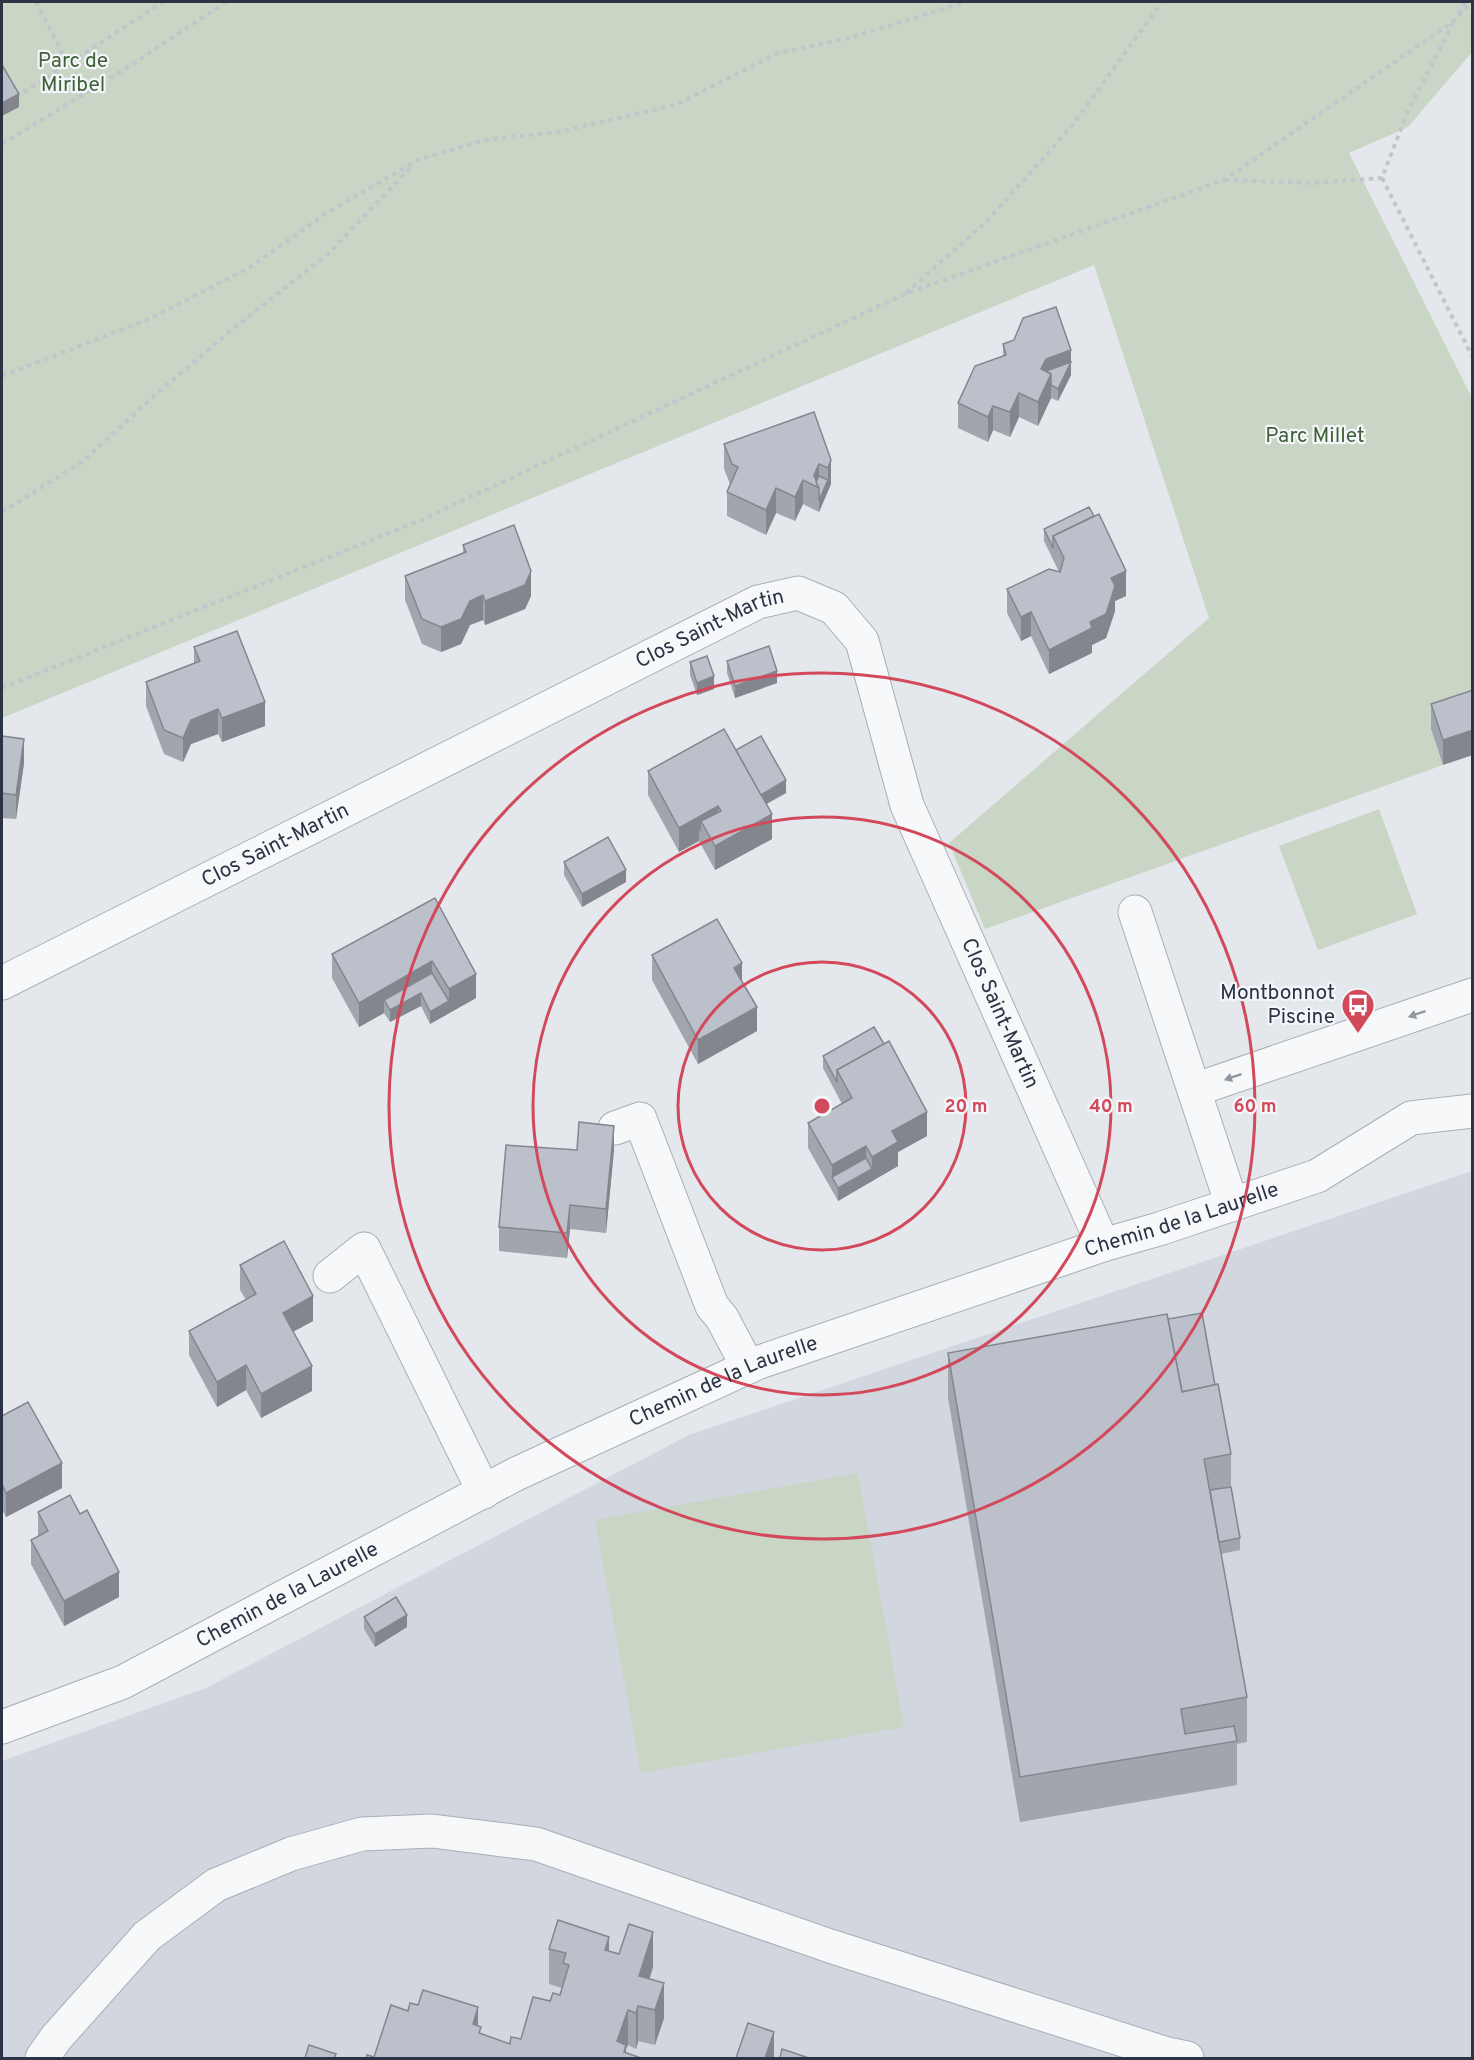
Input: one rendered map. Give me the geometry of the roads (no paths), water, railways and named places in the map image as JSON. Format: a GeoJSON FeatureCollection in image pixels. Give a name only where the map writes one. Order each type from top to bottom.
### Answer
{"type":"FeatureCollection","features":[{"type":"Feature","properties":{"kind":"street","name":"Clos Saint-Martin"},"geometry":{"type":"LineString","coordinates":[[2,983],[758,602],[798,593],[834,608],[862,641],[906,805],[1103,1245]]}},
{"type":"Feature","properties":{"kind":"street"},"geometry":{"type":"LineString","coordinates":[[1135,912],[1232,1204]]}},
{"type":"Feature","properties":{"kind":"street"},"geometry":{"type":"LineString","coordinates":[[1194,1090],[1473,995]]}},
{"type":"Feature","properties":{"kind":"street","name":"Chemin de la Laurelle"},"geometry":{"type":"LineString","coordinates":[[2,1727],[123,1682],[516,1474],[748,1367],[1103,1245],[1317,1176],[1411,1118],[1473,1110]]}},
{"type":"Feature","properties":{"kind":"street"},"geometry":{"type":"LineString","coordinates":[[615,1128],[640,1119],[712,1306],[722,1318],[748,1367]]}},
{"type":"Feature","properties":{"kind":"street"},"geometry":{"type":"LineString","coordinates":[[330,1276],[364,1249],[484,1492]]}},
{"type":"Feature","properties":{"kind":"street"},"geometry":{"type":"LineString","coordinates":[[42,2058],[56,2038],[147,1936],[216,1885],[291,1854],[362,1834],[432,1831],[536,1844],[830,1946],[1167,2054],[1187,2058]]}},
{"type":"Feature","properties":{"kind":"place","name":"Montbonnot Piscine"},"geometry":{"type":"Point","coordinates":[1358,1034]}},
{"type":"Feature","properties":{"kind":"park label","name":"Parc de Miribel"},"geometry":{"type":"Point","coordinates":[73,73]}},
{"type":"Feature","properties":{"kind":"park label","name":"Parc Millet"},"geometry":{"type":"Point","coordinates":[1315,436]}}]}
